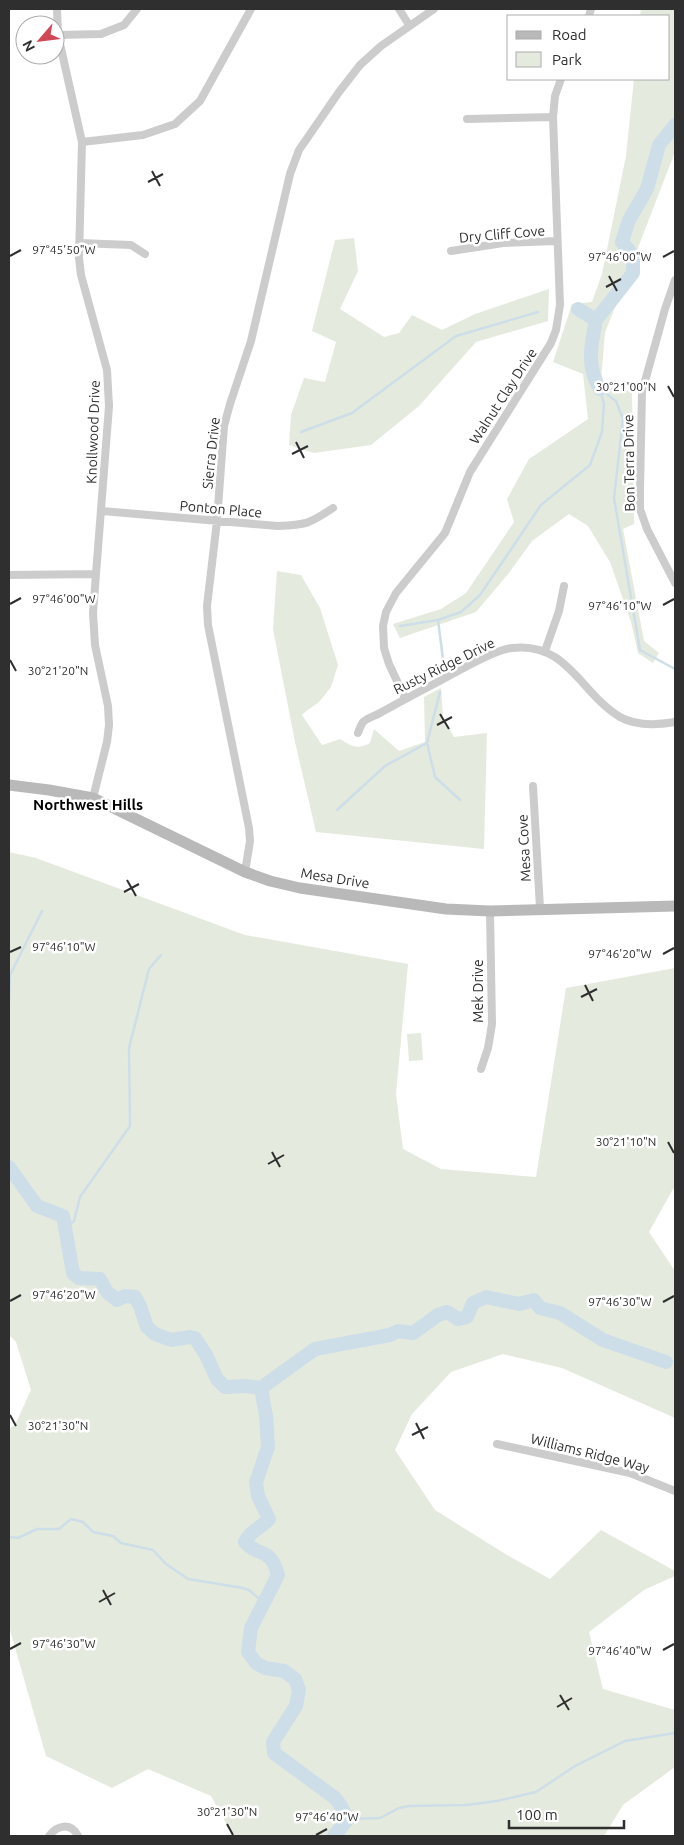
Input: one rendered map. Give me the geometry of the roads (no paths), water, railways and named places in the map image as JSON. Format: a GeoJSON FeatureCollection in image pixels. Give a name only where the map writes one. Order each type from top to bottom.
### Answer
{"type":"FeatureCollection","features":[{"type":"Feature","properties":{"kind":"street"},"geometry":{"type":"LineString","coordinates":[[65,35],[101,34],[124,25],[136,9]]}},
{"type":"Feature","properties":{"kind":"street"},"geometry":{"type":"LineString","coordinates":[[82,142],[143,136],[175,124],[200,101],[251,9]]}},
{"type":"Feature","properties":{"kind":"street"},"geometry":{"type":"LineString","coordinates":[[399,9],[409,25]]}},
{"type":"Feature","properties":{"kind":"street","name":"Sierra Drive"},"geometry":{"type":"LineString","coordinates":[[245,872],[250,828],[208,625],[207,606],[217,521],[224,426],[251,340],[285,189],[299,150],[360,65],[381,46],[434,9]]}},
{"type":"Feature","properties":{"kind":"street","name":"Knollwood Drive"},"geometry":{"type":"LineString","coordinates":[[65,65],[82,142],[79,244],[81,275],[107,370],[109,406],[93,613],[95,645],[108,706],[109,726],[107,742],[93,798]]}},
{"type":"Feature","properties":{"kind":"street","name":"Walnut Clay Drive"},"geometry":{"type":"LineString","coordinates":[[405,698],[389,664],[384,648],[383,626],[386,612],[396,593],[445,533],[470,472],[551,343],[556,330],[560,305],[556,241],[553,117],[555,96],[561,80]]}},
{"type":"Feature","properties":{"kind":"street"},"geometry":{"type":"LineString","coordinates":[[467,119],[553,117]]}},
{"type":"Feature","properties":{"kind":"street","name":"Dry Cliff Cove"},"geometry":{"type":"LineString","coordinates":[[451,251],[503,243],[556,241]]}},
{"type":"Feature","properties":{"kind":"street"},"geometry":{"type":"LineString","coordinates":[[79,244],[131,245],[145,254]]}},
{"type":"Feature","properties":{"kind":"street","name":"Bon Terra Drive"},"geometry":{"type":"LineString","coordinates":[[675,280],[642,392],[640,489],[640,509],[646,529],[675,583]]}},
{"type":"Feature","properties":{"kind":"street","name":"Ponton Place"},"geometry":{"type":"LineString","coordinates":[[102,511],[278,526],[303,525],[314,521],[333,508]]}},
{"type":"Feature","properties":{"kind":"street"},"geometry":{"type":"LineString","coordinates":[[9,575],[96,574]]}},
{"type":"Feature","properties":{"kind":"street"},"geometry":{"type":"LineString","coordinates":[[545,651],[559,611],[564,586]]}},
{"type":"Feature","properties":{"kind":"street","name":"Rusty Ridge Drive"},"geometry":{"type":"LineString","coordinates":[[358,732],[363,722],[405,698],[489,656],[510,648],[525,647],[545,651],[566,664],[607,708],[621,717],[638,723],[675,722]]}},
{"type":"Feature","properties":{"kind":"street","name":"Mesa Drive"},"geometry":{"type":"LineString","coordinates":[[9,785],[93,798],[245,872],[270,882],[446,909],[490,911],[540,908],[675,906]]}},
{"type":"Feature","properties":{"kind":"street","name":"Mesa Cove"},"geometry":{"type":"LineString","coordinates":[[533,786],[540,908]]}},
{"type":"Feature","properties":{"kind":"street","name":"Mek Drive"},"geometry":{"type":"LineString","coordinates":[[481,1069],[488,1048],[492,1024],[490,911]]}},
{"type":"Feature","properties":{"kind":"street","name":"Williams Ridge Way"},"geometry":{"type":"LineString","coordinates":[[497,1444],[630,1473],[675,1491]]}},
{"type":"Feature","properties":{"kind":"street"},"geometry":{"type":"LineString","coordinates":[[49,1836],[54,1830],[62,1826],[75,1830],[78,1836]]}},
{"type":"Feature","properties":{"kind":"waterway"},"geometry":{"type":"LineString","coordinates":[[578,309],[596,320],[633,273],[633,255],[622,242],[629,220],[647,189],[659,145],[675,125]]}},
{"type":"Feature","properties":{"kind":"waterway"},"geometry":{"type":"LineString","coordinates":[[301,432],[352,413],[456,336],[538,312]]}},
{"type":"Feature","properties":{"kind":"waterway"},"geometry":{"type":"LineString","coordinates":[[596,320],[591,347],[591,364],[600,389]]}},
{"type":"Feature","properties":{"kind":"waterway"},"geometry":{"type":"LineString","coordinates":[[600,389],[616,401],[623,419],[614,498],[640,650],[675,669]]}},
{"type":"Feature","properties":{"kind":"waterway"},"geometry":{"type":"LineString","coordinates":[[444,667],[438,620],[461,612],[480,595],[541,505],[590,465],[602,432],[604,404],[600,389]]}},
{"type":"Feature","properties":{"kind":"waterway"},"geometry":{"type":"LineString","coordinates":[[400,626],[438,620]]}},
{"type":"Feature","properties":{"kind":"waterway"},"geometry":{"type":"LineString","coordinates":[[337,810],[385,766],[427,743],[440,692]]}},
{"type":"Feature","properties":{"kind":"waterway"},"geometry":{"type":"LineString","coordinates":[[427,743],[435,777],[460,800]]}},
{"type":"Feature","properties":{"kind":"waterway"},"geometry":{"type":"LineString","coordinates":[[9,1001],[10,975],[42,911]]}},
{"type":"Feature","properties":{"kind":"waterway"},"geometry":{"type":"LineString","coordinates":[[64,1229],[74,1221],[80,1197],[130,1126],[129,1048],[149,969],[161,955]]}},
{"type":"Feature","properties":{"kind":"waterway"},"geometry":{"type":"LineString","coordinates":[[9,1167],[37,1206],[63,1216],[73,1273],[79,1278],[100,1279],[107,1292],[117,1300],[125,1296],[135,1297],[147,1327],[155,1334],[171,1340],[195,1338],[206,1355],[217,1379],[225,1387],[246,1386],[261,1388],[266,1416],[268,1447],[256,1482],[258,1496],[269,1519],[250,1535],[245,1542],[271,1559],[278,1575],[251,1628],[248,1652],[256,1663],[265,1668],[284,1671],[295,1679],[299,1690],[296,1706],[273,1742],[274,1753],[335,1798],[341,1806],[348,1819],[334,1836]]}},
{"type":"Feature","properties":{"kind":"waterway"},"geometry":{"type":"LineString","coordinates":[[261,1388],[315,1349],[390,1335],[398,1331],[413,1333],[438,1315],[447,1312],[458,1319],[467,1317],[473,1303],[486,1297],[519,1304],[534,1300],[540,1308],[560,1313],[603,1340],[666,1362]]}},
{"type":"Feature","properties":{"kind":"waterway"},"geometry":{"type":"LineString","coordinates":[[9,1537],[18,1538],[37,1529],[59,1529],[71,1519],[83,1522],[93,1532],[113,1536],[121,1543],[153,1550],[166,1564],[188,1579],[243,1588],[249,1590],[264,1603]]}},
{"type":"Feature","properties":{"kind":"waterway"},"geometry":{"type":"LineString","coordinates":[[348,1819],[380,1818],[399,1808],[409,1806],[466,1805],[497,1801],[536,1792],[575,1766],[625,1741],[675,1733]]}},
{"type":"Feature","properties":{"kind":"district","name":"Northwest Hills"},"geometry":{"type":"Point","coordinates":[88,804]}}]}
